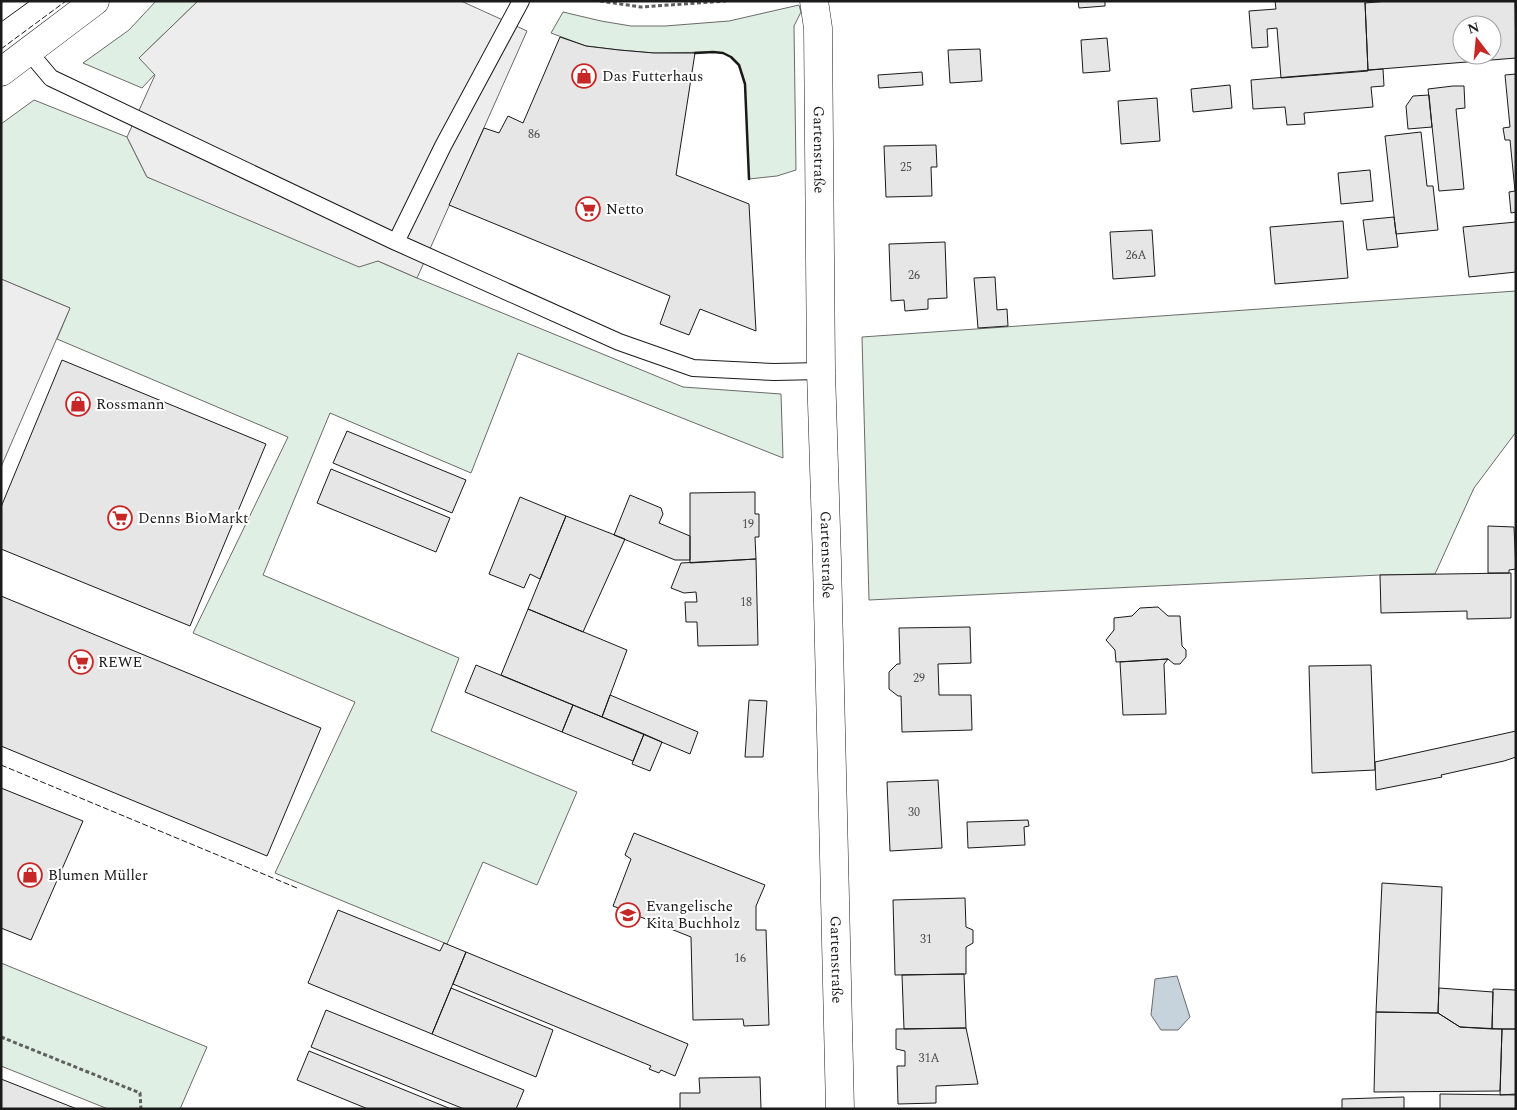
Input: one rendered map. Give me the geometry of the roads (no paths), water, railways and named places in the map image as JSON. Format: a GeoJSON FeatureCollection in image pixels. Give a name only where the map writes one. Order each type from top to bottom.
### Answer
{"type":"FeatureCollection","features":[{"type":"Feature","properties":{"kind":"street"},"geometry":{"type":"LineString","coordinates":[[1,72],[95,1]]}},
{"type":"Feature","properties":{"kind":"street","name":"Gartenstraße"},"geometry":{"type":"LineString","coordinates":[[814,1],[818,28],[821,371],[840,1109]]}},
{"type":"Feature","properties":{"kind":"lane"},"geometry":{"type":"LineString","coordinates":[[396,242],[443,146],[521,1]]}},
{"type":"Feature","properties":{"kind":"lane"},"geometry":{"type":"LineString","coordinates":[[29,52],[51,78],[396,242],[619,342],[693,368],[774,372],[821,371]]}},
{"type":"Feature","properties":{"kind":"tram line"},"geometry":{"type":"LineString","coordinates":[[1,22],[30,1]]}},
{"type":"Feature","properties":{"kind":"place","name":"Das Futterhaus"},"geometry":{"type":"Point","coordinates":[584,76]}},
{"type":"Feature","properties":{"kind":"place","name":"Netto"},"geometry":{"type":"Point","coordinates":[588,209]}},
{"type":"Feature","properties":{"kind":"place","name":"Rossmann"},"geometry":{"type":"Point","coordinates":[78,404]}},
{"type":"Feature","properties":{"kind":"place","name":"Denns BioMarkt"},"geometry":{"type":"Point","coordinates":[120,518]}},
{"type":"Feature","properties":{"kind":"place","name":"REWE"},"geometry":{"type":"Point","coordinates":[81,662]}},
{"type":"Feature","properties":{"kind":"place","name":"Blumen Müller"},"geometry":{"type":"Point","coordinates":[30,875]}},
{"type":"Feature","properties":{"kind":"place","name":"Evangelische Kita Buchholz"},"geometry":{"type":"Point","coordinates":[628,915]}}]}
